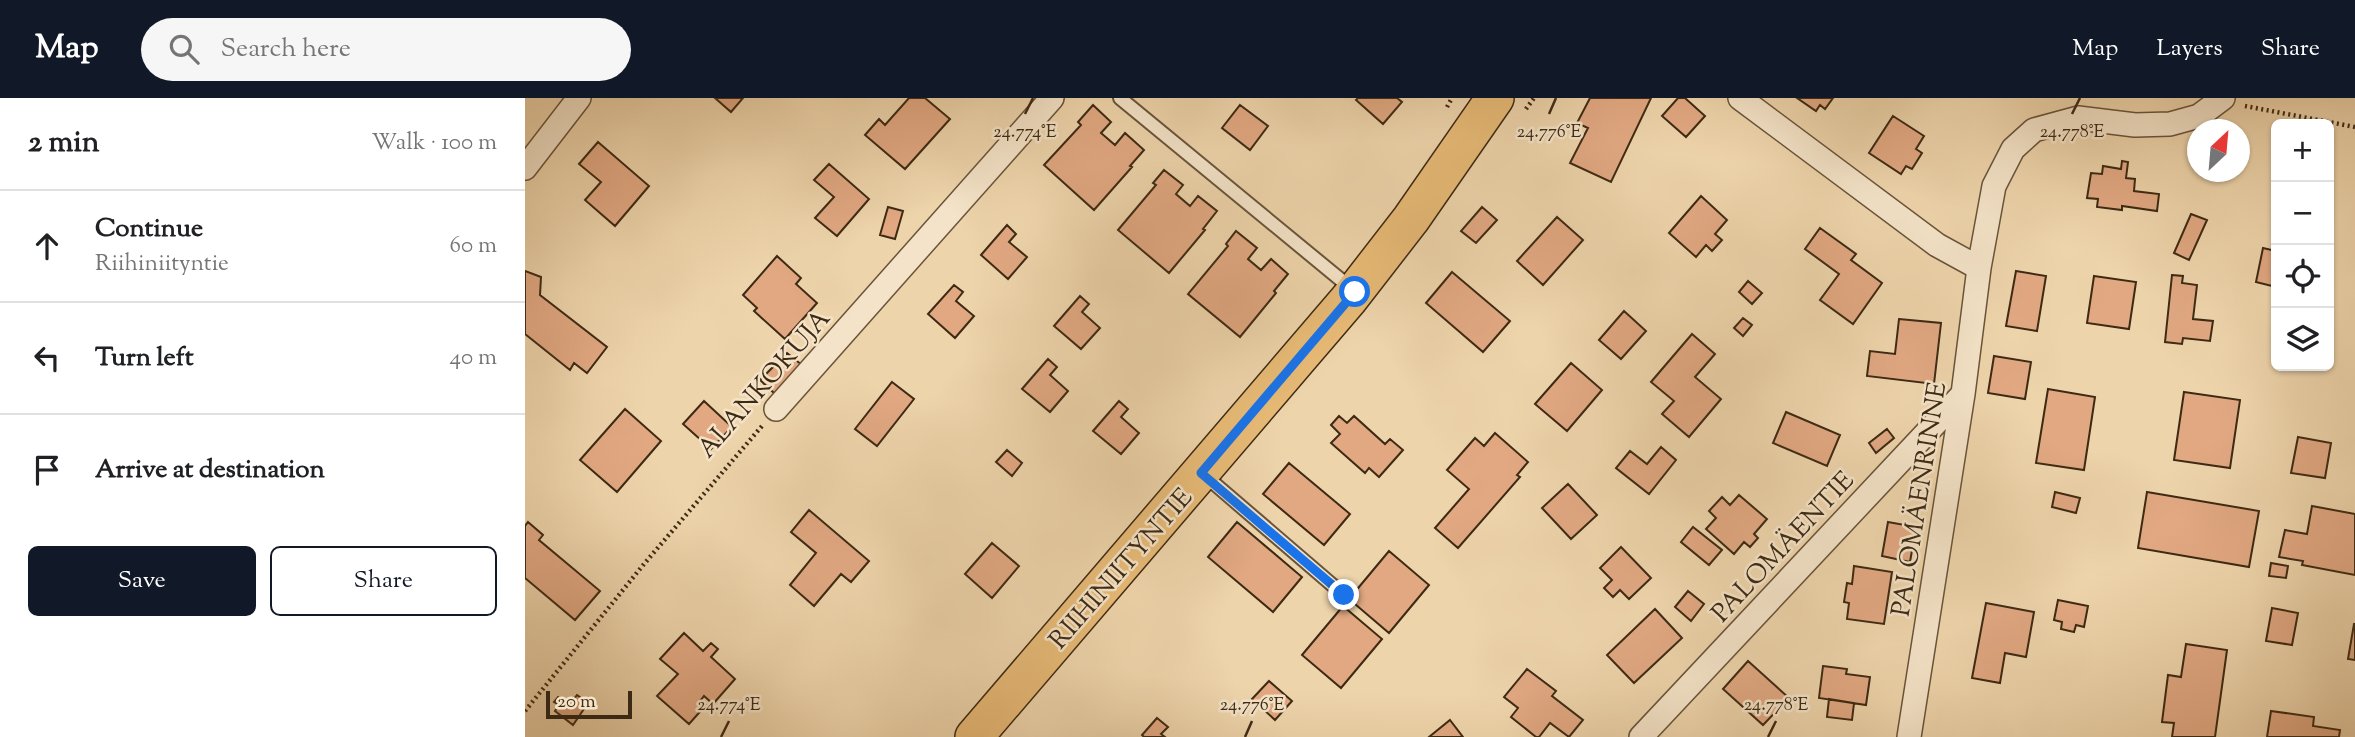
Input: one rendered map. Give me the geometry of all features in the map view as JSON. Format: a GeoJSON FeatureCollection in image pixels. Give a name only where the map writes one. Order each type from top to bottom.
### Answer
{"type":"FeatureCollection","features":[{"type":"Feature","properties":{"kind":"main road","name":"RIIHINIITYNTIE"},"geometry":{"type":"LineString","coordinates":[[974,737],[1355,292],[1411,219],[1495,98]]}},
{"type":"Feature","properties":{"kind":"street"},"geometry":{"type":"LineString","coordinates":[[525,167],[579,98]]}},
{"type":"Feature","properties":{"kind":"street","name":"ALANKOKUJA"},"geometry":{"type":"LineString","coordinates":[[776,409],[1052,98]]}},
{"type":"Feature","properties":{"kind":"street"},"geometry":{"type":"LineString","coordinates":[[1741,98],[1937,245],[1979,268]]}},
{"type":"Feature","properties":{"kind":"street","name":"PALOMÄENRINNE"},"geometry":{"type":"LineString","coordinates":[[1909,737],[1963,394],[1979,268],[1994,186],[2013,149],[2034,130],[2078,118],[2135,125],[2170,124],[2199,116],[2222,100]]}},
{"type":"Feature","properties":{"kind":"street","name":"PALOMÄENTIE"},"geometry":{"type":"LineString","coordinates":[[1641,737],[1963,394]]}},
{"type":"Feature","properties":{"kind":"lane"},"geometry":{"type":"LineString","coordinates":[[1120,98],[1355,292]]}},
{"type":"Feature","properties":{"kind":"lane"},"geometry":{"type":"LineString","coordinates":[[1201,473],[1344,595]]}},
{"type":"Feature","properties":{"kind":"path"},"geometry":{"type":"LineString","coordinates":[[2222,100],[2355,127]]}},
{"type":"Feature","properties":{"kind":"path","name":"ALANKOKUJA"},"geometry":{"type":"LineString","coordinates":[[525,711],[644,564],[776,409]]}},
{"type":"Feature","properties":{"kind":"building"},"geometry":{"type":"Polygon","coordinates":[[[715,98],[743,98],[731,112],[715,98]]]}},
{"type":"Feature","properties":{"kind":"building"},"geometry":{"type":"Polygon","coordinates":[[[909,98],[925,98],[950,119],[905,169],[865,135],[879,119],[885,125],[909,98]]]}},
{"type":"Feature","properties":{"kind":"building"},"geometry":{"type":"Polygon","coordinates":[[[1397,98],[1402,102],[1383,124],[1356,100],[1397,98]]]}},
{"type":"Feature","properties":{"kind":"building"},"geometry":{"type":"Polygon","coordinates":[[[1590,98],[1651,98],[1611,182],[1570,163],[1588,128],[1577,123],[1590,98]]]}},
{"type":"Feature","properties":{"kind":"building"},"geometry":{"type":"Polygon","coordinates":[[[1678,98],[1685,98],[1705,116],[1686,137],[1662,116],[1678,98]]]}},
{"type":"Feature","properties":{"kind":"building"},"geometry":{"type":"Polygon","coordinates":[[[1797,98],[1833,98],[1825,109],[1820,105],[1816,111],[1797,98]]]}},
{"type":"Feature","properties":{"kind":"building"},"geometry":{"type":"Polygon","coordinates":[[[1093,105],[1111,122],[1101,133],[1115,145],[1125,133],[1144,150],[1094,210],[1044,165],[1081,125],[1078,122],[1093,105]]]}},
{"type":"Feature","properties":{"kind":"building"},"geometry":{"type":"Polygon","coordinates":[[[1240,105],[1268,126],[1250,150],[1222,128],[1240,105]]]}},
{"type":"Feature","properties":{"kind":"building"},"geometry":{"type":"Polygon","coordinates":[[[1893,116],[1924,136],[1916,149],[1922,153],[1912,169],[1906,166],[1901,174],[1869,153],[1893,116]]]}},
{"type":"Feature","properties":{"kind":"building"},"geometry":{"type":"Polygon","coordinates":[[[598,142],[649,186],[615,226],[585,200],[601,182],[579,164],[598,142]]]}},
{"type":"Feature","properties":{"kind":"building"},"geometry":{"type":"Polygon","coordinates":[[[2122,161],[2128,162],[2126,178],[2135,179],[2134,191],[2159,194],[2157,211],[2122,206],[2122,210],[2097,207],[2098,199],[2087,198],[2091,173],[2102,174],[2103,166],[2121,169],[2122,161]]]}},
{"type":"Feature","properties":{"kind":"building"},"geometry":{"type":"Polygon","coordinates":[[[829,164],[869,199],[837,236],[815,218],[834,197],[814,180],[829,164]]]}},
{"type":"Feature","properties":{"kind":"building"},"geometry":{"type":"Polygon","coordinates":[[[1164,170],[1183,185],[1176,194],[1190,206],[1198,196],[1217,211],[1203,229],[1205,230],[1169,273],[1118,230],[1156,185],[1153,183],[1164,170]]]}},
{"type":"Feature","properties":{"kind":"building"},"geometry":{"type":"Polygon","coordinates":[[[1701,196],[1727,220],[1715,234],[1722,240],[1712,251],[1706,245],[1696,257],[1669,233],[1701,196]]]}},
{"type":"Feature","properties":{"kind":"building"},"geometry":{"type":"Polygon","coordinates":[[[888,207],[903,211],[895,239],[880,235],[888,207]]]}},
{"type":"Feature","properties":{"kind":"building"},"geometry":{"type":"Polygon","coordinates":[[[1482,207],[1497,220],[1476,243],[1461,231],[1482,207]]]}},
{"type":"Feature","properties":{"kind":"building"},"geometry":{"type":"Polygon","coordinates":[[[2191,214],[2207,220],[2189,260],[2174,253],[2191,214]]]}},
{"type":"Feature","properties":{"kind":"building"},"geometry":{"type":"Polygon","coordinates":[[[1557,217],[1583,240],[1543,285],[1517,261],[1557,217]]]}},
{"type":"Feature","properties":{"kind":"building"},"geometry":{"type":"Polygon","coordinates":[[[1007,225],[1016,234],[1009,242],[1027,257],[1008,279],[981,255],[1007,225]]]}},
{"type":"Feature","properties":{"kind":"building"},"geometry":{"type":"Polygon","coordinates":[[[1820,228],[1856,254],[1851,260],[1882,283],[1853,324],[1820,300],[1839,274],[1805,249],[1820,228]]]}},
{"type":"Feature","properties":{"kind":"building"},"geometry":{"type":"Polygon","coordinates":[[[1236,231],[1257,248],[1248,259],[1261,270],[1271,259],[1288,274],[1240,337],[1188,294],[1228,246],[1226,244],[1236,231]]]}},
{"type":"Feature","properties":{"kind":"building"},"geometry":{"type":"Polygon","coordinates":[[[2263,248],[2271,250],[2271,286],[2256,282],[2263,248]]]}},
{"type":"Feature","properties":{"kind":"building"},"geometry":{"type":"Polygon","coordinates":[[[777,256],[801,278],[796,284],[817,303],[785,339],[754,311],[757,308],[743,295],[777,256]]]}},
{"type":"Feature","properties":{"kind":"building"},"geometry":{"type":"Polygon","coordinates":[[[525,271],[541,277],[540,295],[607,347],[587,373],[574,363],[570,370],[525,334],[525,271]]]}},
{"type":"Feature","properties":{"kind":"building"},"geometry":{"type":"Polygon","coordinates":[[[2016,271],[2046,276],[2037,331],[2006,326],[2016,271]]]}},
{"type":"Feature","properties":{"kind":"building"},"geometry":{"type":"Polygon","coordinates":[[[1452,272],[1510,321],[1483,352],[1426,303],[1452,272]]]}},
{"type":"Feature","properties":{"kind":"building"},"geometry":{"type":"Polygon","coordinates":[[[2172,275],[2183,276],[2182,283],[2197,285],[2193,319],[2213,321],[2210,341],[2183,338],[2182,344],[2165,342],[2172,275]]]}},
{"type":"Feature","properties":{"kind":"building"},"geometry":{"type":"Polygon","coordinates":[[[2094,276],[2136,282],[2129,329],[2087,323],[2094,276]]]}},
{"type":"Feature","properties":{"kind":"building"},"geometry":{"type":"Polygon","coordinates":[[[1748,281],[1762,293],[1752,304],[1739,292],[1748,281]]]}},
{"type":"Feature","properties":{"kind":"building"},"geometry":{"type":"Polygon","coordinates":[[[954,285],[963,292],[956,301],[974,316],[955,338],[928,314],[954,285]]]}},
{"type":"Feature","properties":{"kind":"building"},"geometry":{"type":"Polygon","coordinates":[[[1080,296],[1089,304],[1082,312],[1100,328],[1081,349],[1054,326],[1080,296]]]}},
{"type":"Feature","properties":{"kind":"building"},"geometry":{"type":"Polygon","coordinates":[[[1624,311],[1646,331],[1621,359],[1599,340],[1624,311]]]}},
{"type":"Feature","properties":{"kind":"building"},"geometry":{"type":"Polygon","coordinates":[[[1743,318],[1752,325],[1743,336],[1734,328],[1743,318]]]}},
{"type":"Feature","properties":{"kind":"building"},"geometry":{"type":"Polygon","coordinates":[[[1899,319],[1941,323],[1934,384],[1867,376],[1870,351],[1895,354],[1899,319]]]}},
{"type":"Feature","properties":{"kind":"building"},"geometry":{"type":"Polygon","coordinates":[[[1692,334],[1715,354],[1695,377],[1721,399],[1689,437],[1662,414],[1674,401],[1651,382],[1692,334]]]}},
{"type":"Feature","properties":{"kind":"building"},"geometry":{"type":"Polygon","coordinates":[[[787,353],[802,365],[775,394],[760,380],[787,353]]]}},
{"type":"Feature","properties":{"kind":"building"},"geometry":{"type":"Polygon","coordinates":[[[1994,356],[2031,362],[2025,399],[1988,393],[1994,356]]]}},
{"type":"Feature","properties":{"kind":"building"},"geometry":{"type":"Polygon","coordinates":[[[1048,359],[1057,367],[1050,375],[1068,391],[1050,412],[1022,389],[1048,359]]]}},
{"type":"Feature","properties":{"kind":"building"},"geometry":{"type":"Polygon","coordinates":[[[1571,363],[1602,390],[1567,431],[1535,404],[1571,363]]]}},
{"type":"Feature","properties":{"kind":"building"},"geometry":{"type":"Polygon","coordinates":[[[892,382],[914,399],[877,446],[855,429],[892,382]]]}},
{"type":"Feature","properties":{"kind":"building"},"geometry":{"type":"Polygon","coordinates":[[[2048,389],[2095,397],[2084,470],[2036,463],[2048,389]]]}},
{"type":"Feature","properties":{"kind":"building"},"geometry":{"type":"Polygon","coordinates":[[[2184,392],[2240,400],[2230,468],[2174,460],[2184,392]]]}},
{"type":"Feature","properties":{"kind":"building"},"geometry":{"type":"Polygon","coordinates":[[[704,401],[732,427],[711,449],[683,424],[704,401]]]}},
{"type":"Feature","properties":{"kind":"building"},"geometry":{"type":"Polygon","coordinates":[[[1119,401],[1128,409],[1121,417],[1139,433],[1121,454],[1093,431],[1119,401]]]}},
{"type":"Feature","properties":{"kind":"building"},"geometry":{"type":"Polygon","coordinates":[[[625,409],[661,441],[617,492],[580,460],[625,409]]]}},
{"type":"Feature","properties":{"kind":"building"},"geometry":{"type":"Polygon","coordinates":[[[1786,412],[1840,435],[1827,466],[1773,443],[1786,412]]]}},
{"type":"Feature","properties":{"kind":"building"},"geometry":{"type":"Polygon","coordinates":[[[1339,416],[1347,423],[1354,416],[1385,444],[1390,439],[1403,450],[1379,477],[1369,468],[1365,473],[1331,443],[1340,434],[1331,425],[1339,416]]]}},
{"type":"Feature","properties":{"kind":"building"},"geometry":{"type":"Polygon","coordinates":[[[1887,429],[1894,438],[1876,453],[1869,443],[1887,429]]]}},
{"type":"Feature","properties":{"kind":"building"},"geometry":{"type":"Polygon","coordinates":[[[1495,433],[1528,462],[1517,475],[1520,477],[1458,548],[1435,528],[1469,489],[1447,470],[1475,438],[1484,446],[1495,433]]]}},
{"type":"Feature","properties":{"kind":"building"},"geometry":{"type":"Polygon","coordinates":[[[2298,437],[2331,443],[2325,478],[2291,473],[2298,437]]]}},
{"type":"Feature","properties":{"kind":"building"},"geometry":{"type":"Polygon","coordinates":[[[1661,447],[1676,460],[1649,494],[1616,468],[1630,451],[1647,464],[1661,447]]]}},
{"type":"Feature","properties":{"kind":"building"},"geometry":{"type":"Polygon","coordinates":[[[1007,450],[1022,463],[1012,476],[996,462],[1007,450]]]}},
{"type":"Feature","properties":{"kind":"building"},"geometry":{"type":"Polygon","coordinates":[[[1289,463],[1350,514],[1324,545],[1263,494],[1289,463]]]}},
{"type":"Feature","properties":{"kind":"building"},"geometry":{"type":"Polygon","coordinates":[[[1568,484],[1597,515],[1571,539],[1542,508],[1568,484]]]}},
{"type":"Feature","properties":{"kind":"building"},"geometry":{"type":"Polygon","coordinates":[[[2055,492],[2080,498],[2076,513],[2052,507],[2055,492]]]}},
{"type":"Feature","properties":{"kind":"building"},"geometry":{"type":"Polygon","coordinates":[[[2147,492],[2259,511],[2249,567],[2138,548],[2147,492]]]}},
{"type":"Feature","properties":{"kind":"building"},"geometry":{"type":"Polygon","coordinates":[[[1739,495],[1767,519],[1754,534],[1758,538],[1750,547],[1744,542],[1734,554],[1706,529],[1716,518],[1709,511],[1722,497],[1730,505],[1739,495]]]}},
{"type":"Feature","properties":{"kind":"building"},"geometry":{"type":"Polygon","coordinates":[[[2312,506],[2355,514],[2355,575],[2302,565],[2303,561],[2279,557],[2285,530],[2307,534],[2312,506]]]}},
{"type":"Feature","properties":{"kind":"building"},"geometry":{"type":"Polygon","coordinates":[[[809,510],[869,561],[851,582],[841,574],[814,606],[790,585],[816,553],[791,532],[809,510]]]}},
{"type":"Feature","properties":{"kind":"building"},"geometry":{"type":"Polygon","coordinates":[[[528,522],[543,535],[539,540],[600,591],[575,620],[525,578],[525,526],[528,522]]]}},
{"type":"Feature","properties":{"kind":"building"},"geometry":{"type":"Polygon","coordinates":[[[1237,522],[1302,577],[1273,612],[1208,557],[1237,522]]]}},
{"type":"Feature","properties":{"kind":"building"},"geometry":{"type":"Polygon","coordinates":[[[1888,522],[1916,527],[1910,562],[1882,556],[1888,522]]]}},
{"type":"Feature","properties":{"kind":"building"},"geometry":{"type":"Polygon","coordinates":[[[1693,527],[1722,550],[1709,565],[1681,542],[1693,527]]]}},
{"type":"Feature","properties":{"kind":"building"},"geometry":{"type":"Polygon","coordinates":[[[992,543],[1019,566],[992,598],[965,574],[992,543]]]}},
{"type":"Feature","properties":{"kind":"building"},"geometry":{"type":"Polygon","coordinates":[[[1621,547],[1651,578],[1629,599],[1620,590],[1613,597],[1604,588],[1612,580],[1600,568],[1621,547]]]}},
{"type":"Feature","properties":{"kind":"building"},"geometry":{"type":"Polygon","coordinates":[[[1389,551],[1429,585],[1389,633],[1349,599],[1389,551]]]}},
{"type":"Feature","properties":{"kind":"building"},"geometry":{"type":"Polygon","coordinates":[[[2271,563],[2288,566],[2286,578],[2269,576],[2271,563]]]}},
{"type":"Feature","properties":{"kind":"building"},"geometry":{"type":"Polygon","coordinates":[[[1854,566],[1892,572],[1884,624],[1847,619],[1849,603],[1844,602],[1847,583],[1852,584],[1854,566]]]}},
{"type":"Feature","properties":{"kind":"building"},"geometry":{"type":"Polygon","coordinates":[[[1688,591],[1704,604],[1691,621],[1675,607],[1688,591]]]}},
{"type":"Feature","properties":{"kind":"building"},"geometry":{"type":"Polygon","coordinates":[[[2058,600],[2088,606],[2084,627],[2076,625],[2074,632],[2061,629],[2062,622],[2054,620],[2058,600]]]}},
{"type":"Feature","properties":{"kind":"building"},"geometry":{"type":"Polygon","coordinates":[[[1986,603],[2034,612],[2026,657],[2005,653],[2000,683],[1972,678],[1986,603]]]}},
{"type":"Feature","properties":{"kind":"building"},"geometry":{"type":"Polygon","coordinates":[[[1343,606],[1382,639],[1341,688],[1302,655],[1343,606]]]}},
{"type":"Feature","properties":{"kind":"building"},"geometry":{"type":"Polygon","coordinates":[[[2272,608],[2298,613],[2292,645],[2266,641],[2272,608]]]}},
{"type":"Feature","properties":{"kind":"building"},"geometry":{"type":"Polygon","coordinates":[[[1655,609],[1682,638],[1634,683],[1607,655],[1655,609]]]}},
{"type":"Feature","properties":{"kind":"building"},"geometry":{"type":"Polygon","coordinates":[[[2355,624],[2355,660],[2348,659],[2355,624]]]}},
{"type":"Feature","properties":{"kind":"building"},"geometry":{"type":"Polygon","coordinates":[[[684,633],[703,651],[711,643],[718,649],[711,657],[735,679],[713,704],[704,696],[701,700],[706,705],[689,724],[657,696],[678,674],[660,659],[684,633]]]}},
{"type":"Feature","properties":{"kind":"building"},"geometry":{"type":"Polygon","coordinates":[[[2186,644],[2227,650],[2215,737],[2172,737],[2174,723],[2162,722],[2168,675],[2181,677],[2186,644]]]}},
{"type":"Feature","properties":{"kind":"building"},"geometry":{"type":"Polygon","coordinates":[[[1748,661],[1789,698],[1763,725],[1723,689],[1748,661]]]}},
{"type":"Feature","properties":{"kind":"building"},"geometry":{"type":"Polygon","coordinates":[[[1823,666],[1847,669],[1846,674],[1870,677],[1866,705],[1819,698],[1823,666]]]}},
{"type":"Feature","properties":{"kind":"building"},"geometry":{"type":"Polygon","coordinates":[[[1527,669],[1556,691],[1552,696],[1583,720],[1569,737],[1550,723],[1539,737],[1536,737],[1511,717],[1518,708],[1504,697],[1527,669]]]}},
{"type":"Feature","properties":{"kind":"building"},"geometry":{"type":"Polygon","coordinates":[[[1269,681],[1292,701],[1275,720],[1252,699],[1269,681]]]}},
{"type":"Feature","properties":{"kind":"building"},"geometry":{"type":"Polygon","coordinates":[[[577,695],[588,703],[573,725],[555,711],[559,705],[554,702],[558,697],[569,705],[577,695]]]}},
{"type":"Feature","properties":{"kind":"building"},"geometry":{"type":"Polygon","coordinates":[[[1829,699],[1854,703],[1852,720],[1827,717],[1829,699]]]}},
{"type":"Feature","properties":{"kind":"building"},"geometry":{"type":"Polygon","coordinates":[[[2271,711],[2314,717],[2313,726],[2340,730],[2339,737],[2267,737],[2271,711]]]}},
{"type":"Feature","properties":{"kind":"building"},"geometry":{"type":"Polygon","coordinates":[[[1157,718],[1168,727],[1161,734],[1165,737],[1144,737],[1142,735],[1157,718]]]}},
{"type":"Feature","properties":{"kind":"building"},"geometry":{"type":"Polygon","coordinates":[[[1450,720],[1463,737],[1429,737],[1450,720]]]}},
{"type":"Feature","properties":{"kind":"route"},"geometry":{"type":"LineString","coordinates":[[1344,595],[1201,473],[1355,292]]}}]}
